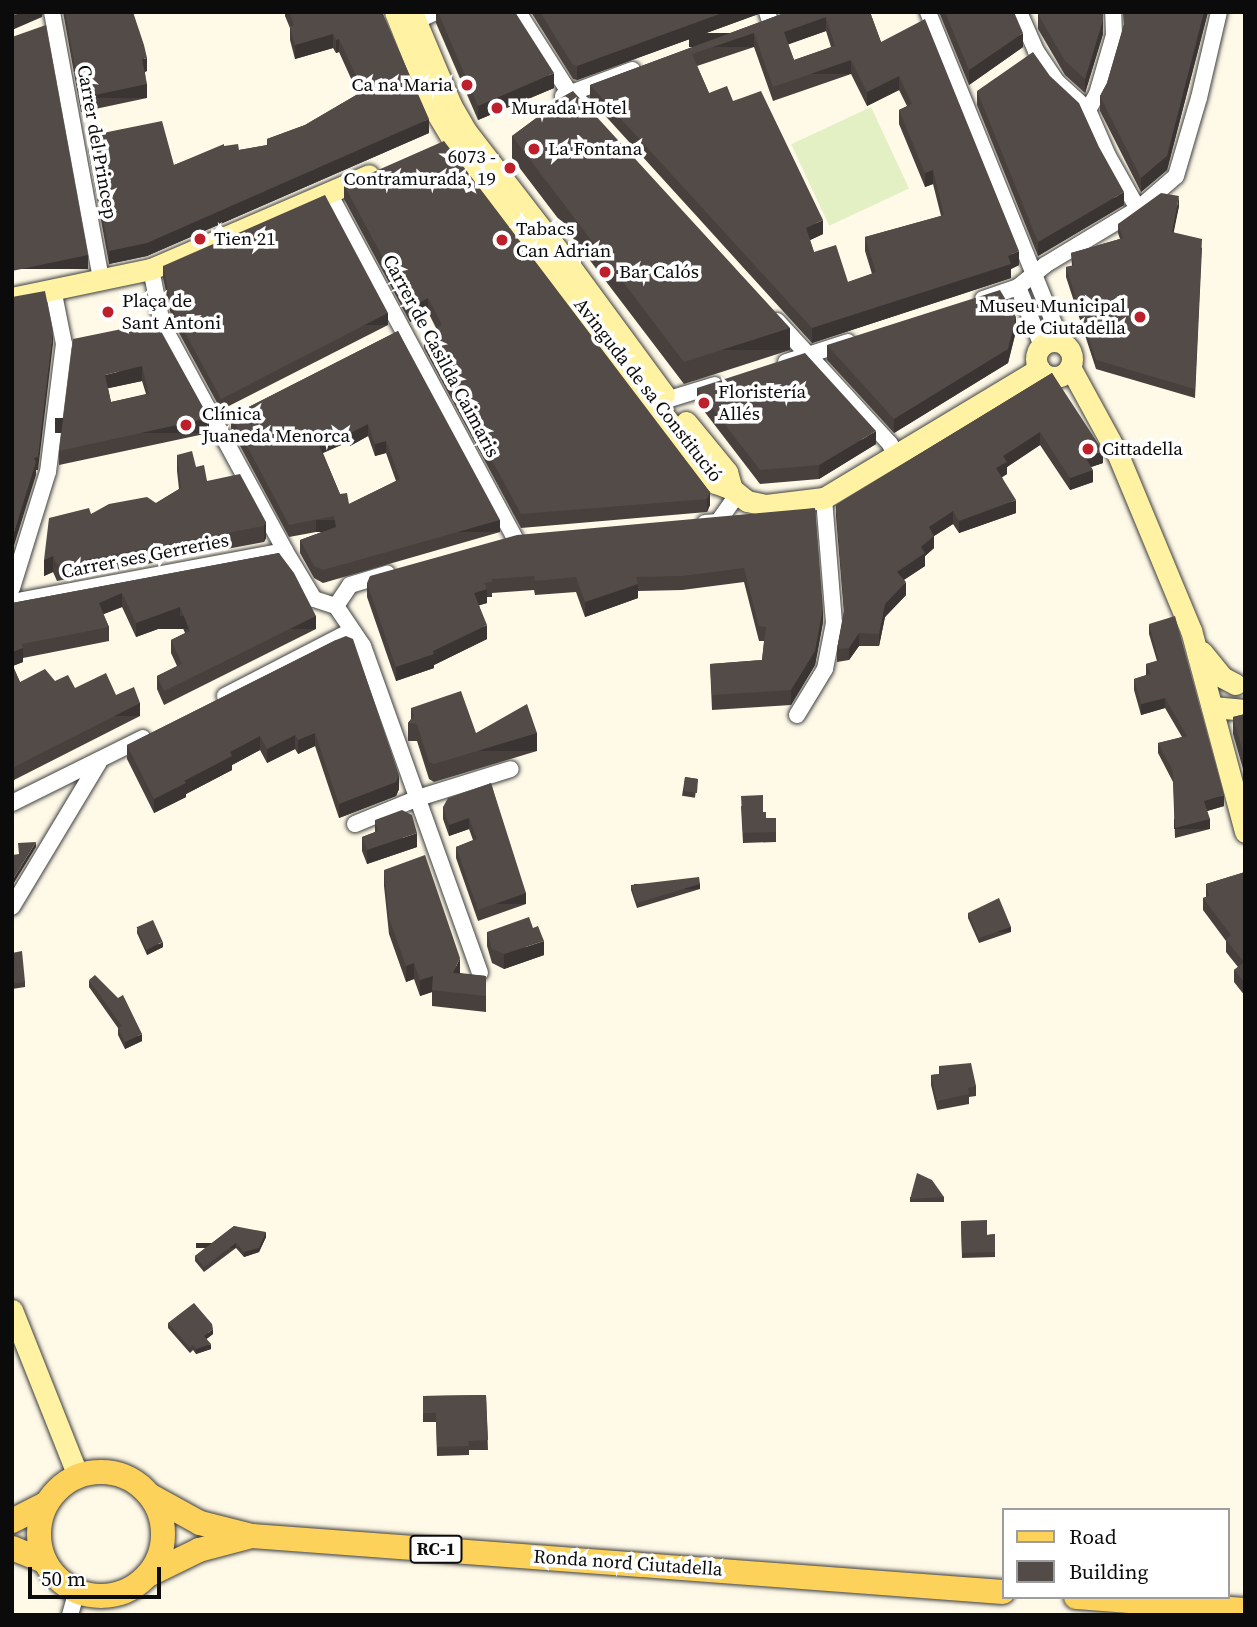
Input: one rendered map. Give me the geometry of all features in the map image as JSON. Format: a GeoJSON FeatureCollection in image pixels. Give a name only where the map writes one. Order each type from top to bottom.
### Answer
{"type":"FeatureCollection","features":[{"type":"Feature","properties":{"kind":"main road","name":"RC-1"},"geometry":{"type":"LineString","coordinates":[[78,1476],[98,1471],[118,1474],[136,1482],[151,1496],[200,1523],[252,1536]]}},
{"type":"Feature","properties":{"kind":"main road"},"geometry":{"type":"LineString","coordinates":[[12,1521],[47,1503],[66,1483],[78,1476]]}},
{"type":"Feature","properties":{"kind":"main road"},"geometry":{"type":"LineString","coordinates":[[148,1575],[159,1557],[164,1536],[161,1515],[151,1496]]}},
{"type":"Feature","properties":{"kind":"main road"},"geometry":{"type":"LineString","coordinates":[[45,1561],[39,1542],[40,1521],[47,1503]]}},
{"type":"Feature","properties":{"kind":"main road","name":"RC-1"},"geometry":{"type":"LineString","coordinates":[[12,1548],[45,1561],[74,1603],[96,1596],[115,1595],[133,1588],[148,1575],[199,1550],[252,1536]]}},
{"type":"Feature","properties":{"kind":"main road","name":"Ronda nord Ciutadella"},"geometry":{"type":"LineString","coordinates":[[252,1536],[1002,1592]]}},
{"type":"Feature","properties":{"kind":"main road"},"geometry":{"type":"LineString","coordinates":[[1102,1599],[1245,1610]]}},
{"type":"Feature","properties":{"kind":"street"},"geometry":{"type":"LineString","coordinates":[[518,12],[566,94],[597,120]]}},
{"type":"Feature","properties":{"kind":"street"},"geometry":{"type":"LineString","coordinates":[[928,12],[1036,274],[1052,344]]}},
{"type":"Feature","properties":{"kind":"street"},"geometry":{"type":"LineString","coordinates":[[1088,110],[1097,94],[1114,35],[1114,12]]}},
{"type":"Feature","properties":{"kind":"street"},"geometry":{"type":"LineString","coordinates":[[966,304],[1018,287],[1045,265],[1138,209],[1176,176],[1199,98],[1219,12]]}},
{"type":"Feature","properties":{"kind":"street"},"geometry":{"type":"LineString","coordinates":[[1044,16],[1021,17],[1031,55],[1088,110],[1108,156],[1138,209]]}},
{"type":"Feature","properties":{"kind":"street","name":"Avinguda de sa Constitució"},"geometry":{"type":"LineString","coordinates":[[412,17],[433,107],[573,269],[668,400],[727,472],[734,492]]}},
{"type":"Feature","properties":{"kind":"street","name":"Carrer del Princep"},"geometry":{"type":"LineString","coordinates":[[50,21],[101,279]]}},
{"type":"Feature","properties":{"kind":"street"},"geometry":{"type":"LineString","coordinates":[[566,94],[645,65]]}},
{"type":"Feature","properties":{"kind":"street"},"geometry":{"type":"LineString","coordinates":[[965,100],[984,89]]}},
{"type":"Feature","properties":{"kind":"street","name":"Avinguda de sa Constitució"},"geometry":{"type":"LineString","coordinates":[[456,135],[716,483],[734,492]]}},
{"type":"Feature","properties":{"kind":"street"},"geometry":{"type":"LineString","coordinates":[[12,298],[151,269],[389,166]]}},
{"type":"Feature","properties":{"kind":"street","name":"Carrer de Casilda Caimaris"},"geometry":{"type":"LineString","coordinates":[[329,193],[396,332],[516,539]]}},
{"type":"Feature","properties":{"kind":"street"},"geometry":{"type":"LineString","coordinates":[[151,269],[156,326],[223,421],[285,551],[314,599],[336,606],[363,646],[480,974]]}},
{"type":"Feature","properties":{"kind":"street"},"geometry":{"type":"LineString","coordinates":[[1018,287],[1052,344],[1071,356],[1070,367],[1118,455],[1193,636],[1245,832]]}},
{"type":"Feature","properties":{"kind":"street"},"geometry":{"type":"LineString","coordinates":[[12,588],[48,472],[70,343],[53,289]]}},
{"type":"Feature","properties":{"kind":"street"},"geometry":{"type":"LineString","coordinates":[[763,305],[890,444],[895,455]]}},
{"type":"Feature","properties":{"kind":"street"},"geometry":{"type":"LineString","coordinates":[[771,367],[861,338]]}},
{"type":"Feature","properties":{"kind":"street"},"geometry":{"type":"LineString","coordinates":[[1052,344],[1036,357],[1039,369],[1054,377],[1070,367]]}},
{"type":"Feature","properties":{"kind":"street"},"geometry":{"type":"LineString","coordinates":[[693,524],[718,522],[734,492],[747,501],[766,505],[824,498],[1039,369]]}},
{"type":"Feature","properties":{"kind":"street"},"geometry":{"type":"LineString","coordinates":[[629,370],[644,372],[663,401],[732,379]]}},
{"type":"Feature","properties":{"kind":"street"},"geometry":{"type":"LineString","coordinates":[[797,716],[825,670],[834,623],[824,498]]}},
{"type":"Feature","properties":{"kind":"street","name":"Carrer ses Gerreries"},"geometry":{"type":"LineString","coordinates":[[12,602],[285,551]]}},
{"type":"Feature","properties":{"kind":"street"},"geometry":{"type":"LineString","coordinates":[[336,606],[349,585],[401,571]]}},
{"type":"Feature","properties":{"kind":"street"},"geometry":{"type":"LineString","coordinates":[[207,705],[351,631]]}},
{"type":"Feature","properties":{"kind":"street"},"geometry":{"type":"LineString","coordinates":[[1193,636],[1222,677],[1240,682]]}},
{"type":"Feature","properties":{"kind":"street"},"geometry":{"type":"LineString","coordinates":[[1212,707],[1240,682]]}},
{"type":"Feature","properties":{"kind":"street"},"geometry":{"type":"LineString","coordinates":[[1212,707],[1245,710]]}},
{"type":"Feature","properties":{"kind":"street"},"geometry":{"type":"LineString","coordinates":[[12,803],[159,730]]}},
{"type":"Feature","properties":{"kind":"street"},"geometry":{"type":"LineString","coordinates":[[12,908],[99,761]]}},
{"type":"Feature","properties":{"kind":"street"},"geometry":{"type":"LineString","coordinates":[[355,824],[418,798],[510,769]]}},
{"type":"Feature","properties":{"kind":"street"},"geometry":{"type":"LineString","coordinates":[[12,1310],[78,1476]]}},
{"type":"Feature","properties":{"kind":"green space"},"geometry":{"type":"Polygon","coordinates":[[[871,107],[909,189],[829,226],[791,144],[871,107]]]}},
{"type":"Feature","properties":{"kind":"building"},"geometry":{"type":"Polygon","coordinates":[[[65,12],[133,12],[147,58],[142,59],[147,84],[81,98],[65,12]]]}},
{"type":"Feature","properties":{"kind":"building"},"geometry":{"type":"Polygon","coordinates":[[[289,12],[382,12],[429,119],[147,243],[109,251],[88,136],[162,121],[174,165],[224,144],[238,144],[239,150],[268,145],[267,139],[305,125],[363,91],[339,39],[336,40],[333,34],[295,45],[290,27],[294,25],[289,12]]]}},
{"type":"Feature","properties":{"kind":"building"},"geometry":{"type":"Polygon","coordinates":[[[438,12],[515,12],[554,73],[478,106],[438,12]]]}},
{"type":"Feature","properties":{"kind":"building"},"geometry":{"type":"Polygon","coordinates":[[[540,12],[725,12],[577,66],[573,65],[540,12]]]}},
{"type":"Feature","properties":{"kind":"building"},"geometry":{"type":"Polygon","coordinates":[[[787,12],[870,12],[881,42],[925,19],[1019,251],[1008,256],[1011,264],[812,328],[590,85],[787,12]],[[826,17],[784,32],[794,60],[835,46],[826,17]],[[754,33],[692,54],[709,93],[727,86],[733,101],[761,91],[823,220],[806,228],[814,252],[836,245],[848,282],[876,272],[865,237],[944,215],[933,170],[925,173],[899,110],[912,104],[899,76],[867,92],[851,60],[773,87],[754,33]]]}},
{"type":"Feature","properties":{"kind":"building"},"geometry":{"type":"Polygon","coordinates":[[[945,12],[1014,12],[1023,33],[969,70],[945,12]]]}},
{"type":"Feature","properties":{"kind":"building"},"geometry":{"type":"Polygon","coordinates":[[[1103,12],[1085,79],[1065,61],[1038,14],[1103,12]]]}},
{"type":"Feature","properties":{"kind":"building"},"geometry":{"type":"Polygon","coordinates":[[[1124,12],[1204,12],[1167,156],[1141,178],[1100,96],[1107,83],[1124,24],[1124,12]]]}},
{"type":"Feature","properties":{"kind":"building"},"geometry":{"type":"Polygon","coordinates":[[[46,25],[88,255],[12,271],[12,37],[46,25]]]}},
{"type":"Feature","properties":{"kind":"building"},"geometry":{"type":"Polygon","coordinates":[[[1033,52],[1050,76],[1079,103],[1124,192],[1038,242],[977,91],[1033,52]]]}},
{"type":"Feature","properties":{"kind":"building"},"geometry":{"type":"Polygon","coordinates":[[[573,91],[790,328],[684,362],[512,136],[557,103],[555,101],[573,91]]]}},
{"type":"Feature","properties":{"kind":"building"},"geometry":{"type":"Polygon","coordinates":[[[444,141],[710,492],[707,499],[521,514],[424,335],[442,325],[428,298],[410,308],[344,185],[444,141]]]}},
{"type":"Feature","properties":{"kind":"building"},"geometry":{"type":"Polygon","coordinates":[[[1161,193],[1179,196],[1172,232],[1202,239],[1195,389],[1096,360],[1066,267],[1074,265],[1071,253],[1123,238],[1118,224],[1161,193]]]}},
{"type":"Feature","properties":{"kind":"building"},"geometry":{"type":"Polygon","coordinates":[[[325,195],[388,313],[221,399],[172,309],[163,266],[325,195]]]}},
{"type":"Feature","properties":{"kind":"building"},"geometry":{"type":"Polygon","coordinates":[[[1000,290],[1016,317],[1008,349],[894,419],[827,345],[1000,290]]]}},
{"type":"Feature","properties":{"kind":"building"},"geometry":{"type":"Polygon","coordinates":[[[45,291],[53,331],[38,457],[34,458],[36,462],[12,539],[12,297],[45,291]]]}},
{"type":"Feature","properties":{"kind":"building"},"geometry":{"type":"Polygon","coordinates":[[[156,322],[209,418],[59,451],[73,339],[156,322]],[[142,366],[105,375],[111,402],[149,394],[142,366]]]}},
{"type":"Feature","properties":{"kind":"building"},"geometry":{"type":"Polygon","coordinates":[[[398,331],[500,520],[323,570],[314,566],[300,540],[336,527],[334,516],[289,525],[231,416],[398,331]],[[368,424],[350,433],[348,429],[318,443],[340,494],[347,493],[349,504],[400,479],[386,441],[375,444],[368,424]]]}},
{"type":"Feature","properties":{"kind":"building"},"geometry":{"type":"Polygon","coordinates":[[[805,353],[876,431],[819,465],[760,470],[697,388],[805,353]]]}},
{"type":"Feature","properties":{"kind":"building"},"geometry":{"type":"Polygon","coordinates":[[[1052,373],[1103,451],[1085,457],[1093,470],[1070,478],[1040,432],[1003,456],[1007,462],[996,468],[1016,500],[959,521],[953,511],[929,527],[934,536],[921,547],[925,553],[897,572],[906,582],[885,604],[879,634],[859,633],[849,648],[837,649],[844,610],[836,505],[1052,373]]]}},
{"type":"Feature","properties":{"kind":"building"},"geometry":{"type":"Polygon","coordinates":[[[192,451],[196,467],[204,465],[207,481],[240,474],[266,522],[264,526],[57,565],[53,556],[44,560],[49,518],[89,508],[91,514],[109,504],[147,497],[156,503],[181,488],[177,455],[192,451]]]}},
{"type":"Feature","properties":{"kind":"building"},"geometry":{"type":"Polygon","coordinates":[[[815,508],[823,608],[815,651],[791,690],[712,695],[710,664],[762,660],[766,627],[759,626],[744,568],[682,576],[636,577],[638,584],[585,602],[576,577],[535,581],[534,576],[492,579],[492,582],[484,583],[487,589],[474,593],[487,625],[433,651],[434,654],[396,667],[367,583],[370,576],[517,535],[815,508]]]}},
{"type":"Feature","properties":{"kind":"building"},"geometry":{"type":"Polygon","coordinates":[[[279,553],[294,573],[316,616],[164,691],[157,676],[182,664],[171,640],[190,631],[180,607],[136,623],[122,593],[99,603],[109,627],[22,644],[23,648],[12,652],[12,603],[279,553]]]}},
{"type":"Feature","properties":{"kind":"building"},"geometry":{"type":"Polygon","coordinates":[[[1175,616],[1224,795],[1204,801],[1210,819],[1175,828],[1173,771],[1158,743],[1187,736],[1165,698],[1141,704],[1134,679],[1151,674],[1146,664],[1159,660],[1149,624],[1175,616]]]}},
{"type":"Feature","properties":{"kind":"building"},"geometry":{"type":"Polygon","coordinates":[[[346,636],[353,639],[399,775],[396,782],[339,804],[315,733],[298,740],[295,735],[267,749],[260,736],[230,752],[232,756],[154,799],[127,745],[346,636]]]}},
{"type":"Feature","properties":{"kind":"building"},"geometry":{"type":"Polygon","coordinates":[[[12,665],[20,682],[45,669],[55,681],[68,675],[75,688],[106,673],[116,695],[134,687],[140,703],[12,768],[12,665]]]}},
{"type":"Feature","properties":{"kind":"building"},"geometry":{"type":"Polygon","coordinates":[[[461,691],[476,733],[527,704],[537,733],[434,764],[429,762],[417,724],[408,723],[414,716],[411,708],[461,691]]]}},
{"type":"Feature","properties":{"kind":"building"},"geometry":{"type":"Polygon","coordinates":[[[1245,714],[1245,759],[1233,717],[1245,714]]]}},
{"type":"Feature","properties":{"kind":"building"},"geometry":{"type":"Polygon","coordinates":[[[685,777],[698,779],[697,793],[684,791],[685,777]]]}},
{"type":"Feature","properties":{"kind":"building"},"geometry":{"type":"Polygon","coordinates":[[[491,783],[526,893],[478,910],[456,847],[477,839],[469,818],[449,825],[443,807],[448,798],[491,783]]]}},
{"type":"Feature","properties":{"kind":"building"},"geometry":{"type":"Polygon","coordinates":[[[763,795],[763,812],[766,812],[766,818],[776,818],[776,832],[743,833],[741,796],[763,795]]]}},
{"type":"Feature","properties":{"kind":"building"},"geometry":{"type":"Polygon","coordinates":[[[402,810],[412,815],[417,833],[367,850],[362,837],[378,831],[375,820],[402,810]]]}},
{"type":"Feature","properties":{"kind":"building"},"geometry":{"type":"Polygon","coordinates":[[[36,842],[12,881],[12,855],[19,854],[18,843],[36,842]]]}},
{"type":"Feature","properties":{"kind":"building"},"geometry":{"type":"Polygon","coordinates":[[[425,855],[460,958],[453,973],[486,976],[486,996],[432,990],[433,976],[420,980],[414,963],[406,966],[389,918],[384,870],[425,855]]]}},
{"type":"Feature","properties":{"kind":"building"},"geometry":{"type":"Polygon","coordinates":[[[1245,872],[1245,983],[1234,970],[1244,962],[1226,940],[1231,935],[1203,898],[1209,896],[1206,884],[1245,872]]]}},
{"type":"Feature","properties":{"kind":"building"},"geometry":{"type":"Polygon","coordinates":[[[699,877],[700,884],[637,903],[631,885],[699,877]]]}},
{"type":"Feature","properties":{"kind":"building"},"geometry":{"type":"Polygon","coordinates":[[[999,898],[1011,927],[979,938],[968,913],[999,898]]]}},
{"type":"Feature","properties":{"kind":"building"},"geometry":{"type":"Polygon","coordinates":[[[529,917],[533,928],[538,926],[544,941],[504,954],[492,949],[487,932],[529,917]]]}},
{"type":"Feature","properties":{"kind":"building"},"geometry":{"type":"Polygon","coordinates":[[[153,920],[163,942],[146,949],[137,927],[153,920]]]}},
{"type":"Feature","properties":{"kind":"building"},"geometry":{"type":"Polygon","coordinates":[[[22,951],[25,982],[12,984],[12,953],[22,951]]]}},
{"type":"Feature","properties":{"kind":"building"},"geometry":{"type":"Polygon","coordinates":[[[95,975],[118,998],[123,995],[142,1034],[125,1042],[118,1028],[122,1026],[89,980],[95,975]]]}},
{"type":"Feature","properties":{"kind":"building"},"geometry":{"type":"Polygon","coordinates":[[[971,1063],[976,1086],[968,1088],[969,1094],[937,1101],[931,1075],[940,1074],[939,1066],[971,1063]]]}},
{"type":"Feature","properties":{"kind":"building"},"geometry":{"type":"Polygon","coordinates":[[[917,1173],[932,1180],[944,1197],[910,1199],[917,1173]]]}},
{"type":"Feature","properties":{"kind":"building"},"geometry":{"type":"Polygon","coordinates":[[[987,1220],[987,1235],[995,1234],[995,1252],[962,1253],[961,1221],[987,1220]]]}},
{"type":"Feature","properties":{"kind":"building"},"geometry":{"type":"Polygon","coordinates":[[[234,1226],[266,1232],[259,1248],[244,1252],[236,1243],[204,1267],[195,1256],[234,1226]]]}},
{"type":"Feature","properties":{"kind":"building"},"geometry":{"type":"Polygon","coordinates":[[[194,1303],[212,1324],[213,1329],[204,1336],[211,1344],[196,1349],[193,1345],[190,1348],[168,1323],[194,1303]]]}},
{"type":"Feature","properties":{"kind":"building"},"geometry":{"type":"Polygon","coordinates":[[[486,1395],[488,1440],[468,1441],[469,1446],[437,1447],[436,1413],[423,1413],[423,1396],[486,1395]]]}},
{"type":"Feature","properties":{"kind":"place","name":"Ca na Maria"},"geometry":{"type":"Point","coordinates":[467,85]}},
{"type":"Feature","properties":{"kind":"place","name":"Murada Hotel"},"geometry":{"type":"Point","coordinates":[497,108]}},
{"type":"Feature","properties":{"kind":"place","name":"La Fontana"},"geometry":{"type":"Point","coordinates":[534,149]}},
{"type":"Feature","properties":{"kind":"place","name":"6073 - Contramurada, 19"},"geometry":{"type":"Point","coordinates":[510,168]}},
{"type":"Feature","properties":{"kind":"place","name":"Tien 21"},"geometry":{"type":"Point","coordinates":[200,239]}},
{"type":"Feature","properties":{"kind":"place","name":"Tabacs Can Adrian"},"geometry":{"type":"Point","coordinates":[502,240]}},
{"type":"Feature","properties":{"kind":"place","name":"Bar Calós"},"geometry":{"type":"Point","coordinates":[605,272]}},
{"type":"Feature","properties":{"kind":"place","name":"Plaça de Sant Antoni"},"geometry":{"type":"Point","coordinates":[108,312]}},
{"type":"Feature","properties":{"kind":"place","name":"Museu Municipal de Ciutadella"},"geometry":{"type":"Point","coordinates":[1140,317]}},
{"type":"Feature","properties":{"kind":"place","name":"Floristería Allés"},"geometry":{"type":"Point","coordinates":[704,403]}},
{"type":"Feature","properties":{"kind":"place","name":"Clínica Juaneda Menorca"},"geometry":{"type":"Point","coordinates":[186,425]}},
{"type":"Feature","properties":{"kind":"place","name":"Cittadella"},"geometry":{"type":"Point","coordinates":[1088,449]}}]}
